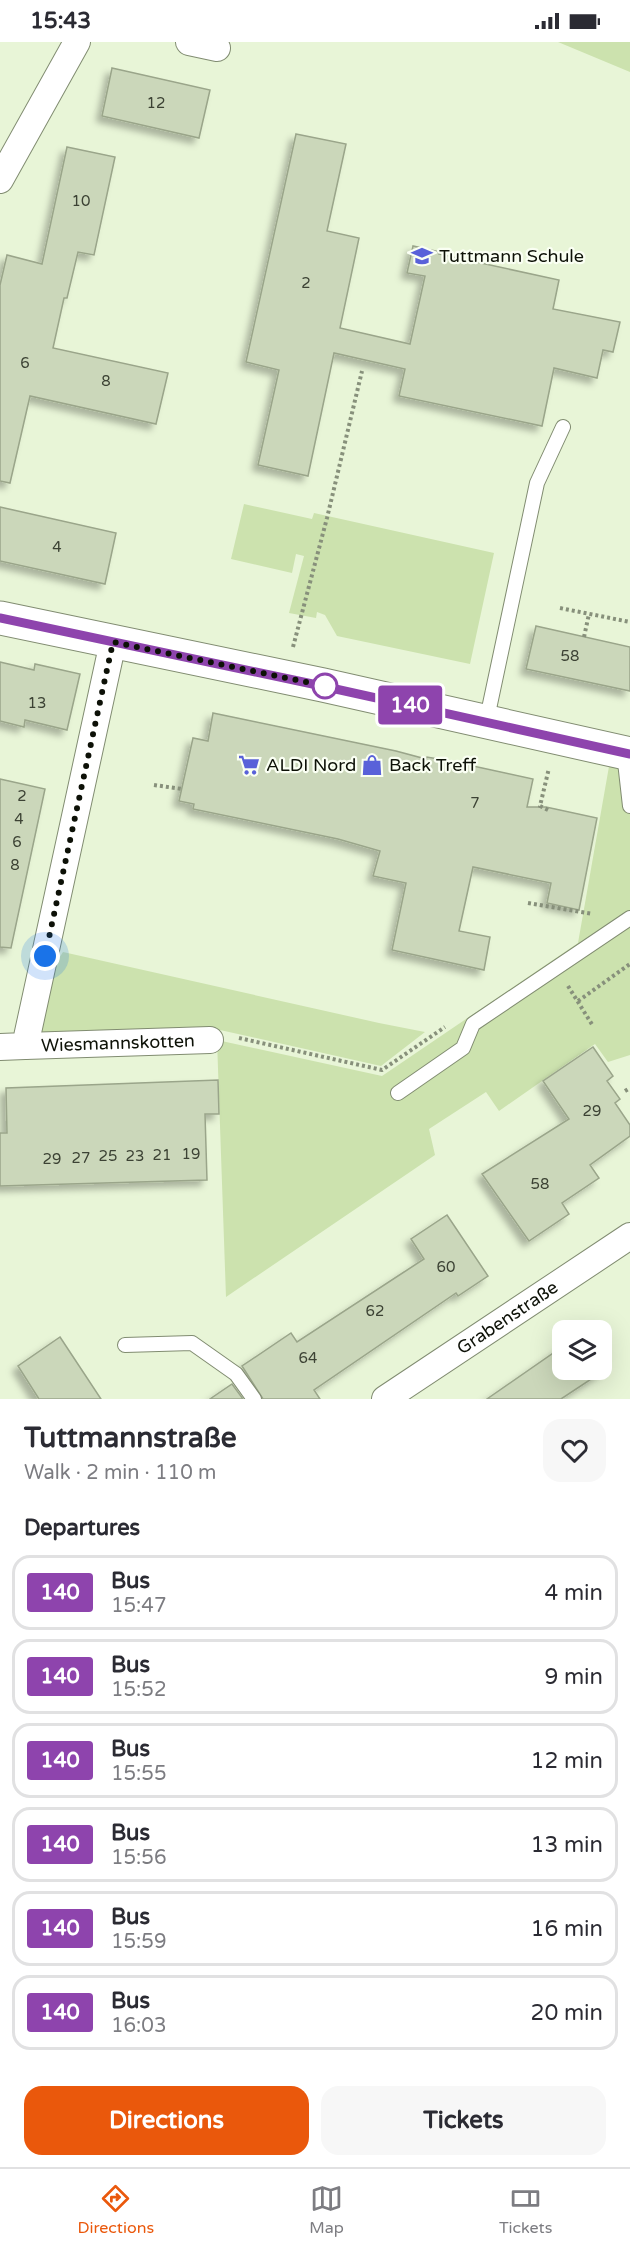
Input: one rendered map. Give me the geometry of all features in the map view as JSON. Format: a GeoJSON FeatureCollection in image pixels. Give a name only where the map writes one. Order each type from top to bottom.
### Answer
{"type":"FeatureCollection","features":[{"type":"Feature","properties":{"kind":"street"},"geometry":{"type":"LineString","coordinates":[[0,180],[77,42]]}},
{"type":"Feature","properties":{"kind":"street"},"geometry":{"type":"LineString","coordinates":[[189,42],[218,48]]}},
{"type":"Feature","properties":{"kind":"street"},"geometry":{"type":"LineString","coordinates":[[0,618],[322,686],[627,754]]}},
{"type":"Feature","properties":{"kind":"street","name":"Wiesmannskotten"},"geometry":{"type":"LineString","coordinates":[[113,642],[12,1046],[210,1040]]}},
{"type":"Feature","properties":{"kind":"street","name":"Grabenstraße"},"geometry":{"type":"LineString","coordinates":[[385,1399],[630,1236]]}},
{"type":"Feature","properties":{"kind":"lane"},"geometry":{"type":"LineString","coordinates":[[486,723],[537,483],[563,427]]}},
{"type":"Feature","properties":{"kind":"lane"},"geometry":{"type":"LineString","coordinates":[[627,754],[630,806]]}},
{"type":"Feature","properties":{"kind":"lane"},"geometry":{"type":"LineString","coordinates":[[398,1093],[463,1048],[472,1024],[630,918]]}},
{"type":"Feature","properties":{"kind":"lane"},"geometry":{"type":"LineString","coordinates":[[125,1345],[192,1343],[236,1374],[254,1399]]}},
{"type":"Feature","properties":{"kind":"path"},"geometry":{"type":"LineString","coordinates":[[293,645],[306,603],[362,371]]}},
{"type":"Feature","properties":{"kind":"path"},"geometry":{"type":"LineString","coordinates":[[560,608],[630,622]]}},
{"type":"Feature","properties":{"kind":"path"},"geometry":{"type":"LineString","coordinates":[[584,637],[589,614]]}},
{"type":"Feature","properties":{"kind":"path"},"geometry":{"type":"LineString","coordinates":[[548,810],[540,806],[556,739]]}},
{"type":"Feature","properties":{"kind":"path"},"geometry":{"type":"LineString","coordinates":[[154,785],[182,789]]}},
{"type":"Feature","properties":{"kind":"path"},"geometry":{"type":"LineString","coordinates":[[528,903],[604,916]]}},
{"type":"Feature","properties":{"kind":"path"},"geometry":{"type":"LineString","coordinates":[[578,1001],[630,964]]}},
{"type":"Feature","properties":{"kind":"path"},"geometry":{"type":"LineString","coordinates":[[557,967],[593,1026]]}},
{"type":"Feature","properties":{"kind":"path"},"geometry":{"type":"LineString","coordinates":[[210,1040],[220,1034],[382,1070],[449,1024]]}},
{"type":"Feature","properties":{"kind":"path"},"geometry":{"type":"LineString","coordinates":[[625,1091],[630,1088]]}},
{"type":"Feature","properties":{"kind":"green space"},"geometry":{"type":"Polygon","coordinates":[[[558,42],[630,42],[630,72],[558,42]]]}},
{"type":"Feature","properties":{"kind":"green space"},"geometry":{"type":"Polygon","coordinates":[[[244,504],[312,519],[314,513],[494,553],[470,664],[337,636],[325,615],[317,612],[316,618],[289,613],[304,556],[296,554],[292,573],[231,559],[244,504]]]}},
{"type":"Feature","properties":{"kind":"green space"},"geometry":{"type":"Polygon","coordinates":[[[611,755],[630,759],[630,1055],[608,1062],[595,1044],[499,1111],[486,1092],[429,1129],[435,1155],[226,1297],[217,1040],[382,1076],[578,943],[611,755]]]}},
{"type":"Feature","properties":{"kind":"green space"},"geometry":{"type":"Polygon","coordinates":[[[63,952],[425,1032],[381,1066],[220,1030],[218,1033],[34,1040],[48,975],[63,952]]]}},
{"type":"Feature","properties":{"kind":"building"},"geometry":{"type":"Polygon","coordinates":[[[112,68],[210,90],[199,138],[102,116],[112,68]]]}},
{"type":"Feature","properties":{"kind":"building"},"geometry":{"type":"Polygon","coordinates":[[[296,134],[346,144],[327,231],[359,238],[340,328],[410,344],[425,276],[407,273],[413,246],[440,252],[439,254],[559,280],[553,309],[620,322],[613,352],[603,350],[597,378],[554,368],[542,426],[399,396],[405,369],[334,353],[308,476],[258,465],[279,370],[246,362],[296,134]]]}},
{"type":"Feature","properties":{"kind":"building"},"geometry":{"type":"Polygon","coordinates":[[[67,147],[115,157],[94,255],[78,252],[67,298],[64,298],[53,348],[168,373],[156,424],[30,396],[10,483],[0,481],[0,285],[7,255],[42,264],[67,147]]]}},
{"type":"Feature","properties":{"kind":"building"},"geometry":{"type":"Polygon","coordinates":[[[0,507],[116,533],[105,584],[0,561],[0,507]]]}},
{"type":"Feature","properties":{"kind":"building"},"geometry":{"type":"Polygon","coordinates":[[[536,626],[630,647],[630,691],[526,669],[536,626]]]}},
{"type":"Feature","properties":{"kind":"building"},"geometry":{"type":"Polygon","coordinates":[[[0,662],[34,670],[35,664],[80,674],[67,730],[25,720],[24,727],[0,721],[0,662]]]}},
{"type":"Feature","properties":{"kind":"building"},"geometry":{"type":"Polygon","coordinates":[[[213,713],[426,759],[427,757],[450,761],[533,779],[527,807],[546,807],[597,818],[579,910],[547,903],[551,883],[473,867],[459,931],[490,937],[484,970],[392,950],[406,883],[373,876],[380,851],[338,839],[193,809],[194,804],[179,801],[193,738],[208,741],[213,713]]]}},
{"type":"Feature","properties":{"kind":"building"},"geometry":{"type":"Polygon","coordinates":[[[0,779],[45,789],[11,948],[0,947],[0,779]]]}},
{"type":"Feature","properties":{"kind":"building"},"geometry":{"type":"Polygon","coordinates":[[[593,1047],[613,1076],[607,1081],[620,1099],[615,1103],[630,1125],[630,1136],[590,1165],[599,1178],[562,1203],[569,1214],[529,1241],[482,1174],[569,1119],[543,1081],[593,1047]]]}},
{"type":"Feature","properties":{"kind":"building"},"geometry":{"type":"Polygon","coordinates":[[[218,1080],[219,1114],[205,1114],[207,1180],[0,1186],[0,1133],[7,1133],[6,1088],[218,1080]]]}},
{"type":"Feature","properties":{"kind":"building"},"geometry":{"type":"Polygon","coordinates":[[[447,1215],[488,1276],[458,1296],[456,1293],[314,1390],[320,1399],[263,1399],[242,1366],[291,1333],[297,1342],[424,1259],[411,1239],[447,1215]]]}},
{"type":"Feature","properties":{"kind":"building"},"geometry":{"type":"Polygon","coordinates":[[[60,1337],[101,1399],[39,1399],[18,1366],[60,1337]]]}},
{"type":"Feature","properties":{"kind":"building"},"geometry":{"type":"Polygon","coordinates":[[[552,1354],[552,1380],[590,1380],[561,1399],[487,1399],[552,1354]]]}},
{"type":"Feature","properties":{"kind":"building"},"geometry":{"type":"Polygon","coordinates":[[[232,1384],[243,1399],[210,1399],[232,1384]]]}},
{"type":"Feature","properties":{"kind":"bus line","name":"140"},"geometry":{"type":"LineString","coordinates":[[0,618],[630,754]]}},
{"type":"Feature","properties":{"kind":"place","name":"Tuttmann Schule"},"geometry":{"type":"Point","coordinates":[422,256]}},
{"type":"Feature","properties":{"kind":"place","name":"ALDI Nord"},"geometry":{"type":"Point","coordinates":[249,765]}},
{"type":"Feature","properties":{"kind":"place","name":"Back Treff"},"geometry":{"type":"Point","coordinates":[372,765]}},
{"type":"Feature","properties":{"kind":"route"},"geometry":{"type":"LineString","coordinates":[[45,956],[113,642],[325,686]]}}]}
